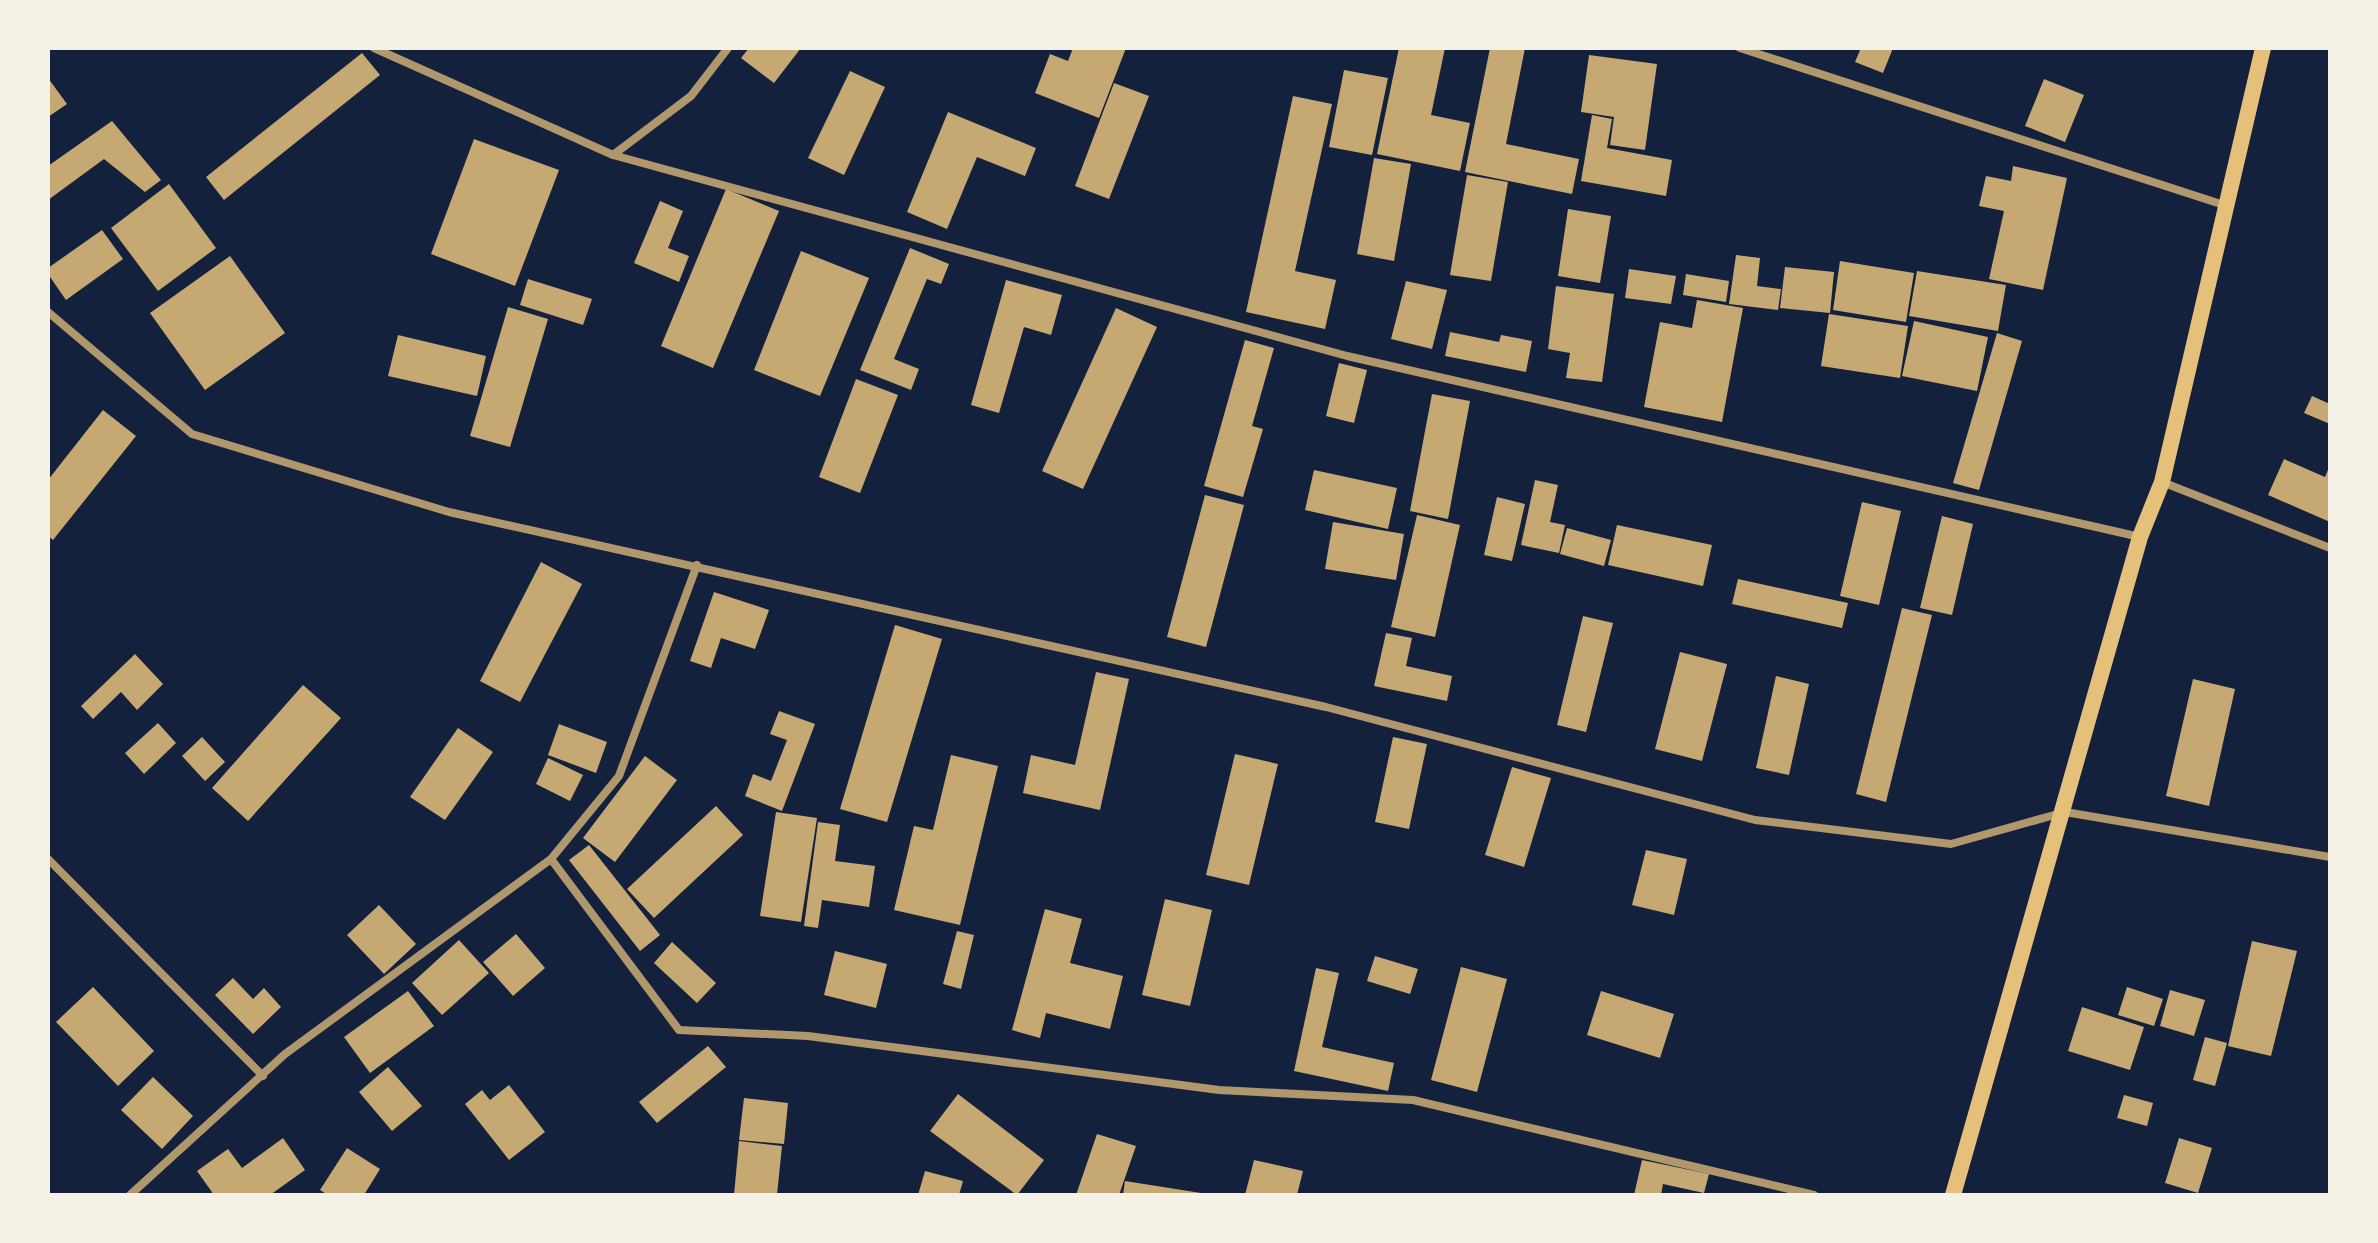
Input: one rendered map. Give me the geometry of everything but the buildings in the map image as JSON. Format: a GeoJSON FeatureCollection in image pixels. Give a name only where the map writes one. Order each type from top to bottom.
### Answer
{"type":"FeatureCollection","features":[{"type":"Feature","properties":{"kind":"main road"},"geometry":{"type":"LineString","coordinates":[[1953,1195],[2065,812],[2140,537],[2162,482],[2263,48]]}},
{"type":"Feature","properties":{"kind":"street"},"geometry":{"type":"LineString","coordinates":[[374,48],[613,155],[1347,356],[2140,537]]}},
{"type":"Feature","properties":{"kind":"street"},"geometry":{"type":"LineString","coordinates":[[613,155],[691,96],[728,48]]}},
{"type":"Feature","properties":{"kind":"street"},"geometry":{"type":"LineString","coordinates":[[1740,48],[2224,205]]}},
{"type":"Feature","properties":{"kind":"street"},"geometry":{"type":"LineString","coordinates":[[48,312],[192,434],[449,512],[1326,707],[1755,820],[1951,844],[2065,812],[2330,857]]}},
{"type":"Feature","properties":{"kind":"street"},"geometry":{"type":"LineString","coordinates":[[2162,482],[2330,548]]}},
{"type":"Feature","properties":{"kind":"street"},"geometry":{"type":"LineString","coordinates":[[130,1195],[285,1054],[551,859],[619,776],[697,565]]}},
{"type":"Feature","properties":{"kind":"street"},"geometry":{"type":"LineString","coordinates":[[48,859],[263,1076]]}},
{"type":"Feature","properties":{"kind":"street"},"geometry":{"type":"LineString","coordinates":[[551,859],[679,1030],[808,1036],[1219,1090],[1413,1100],[1814,1195]]}}]}
